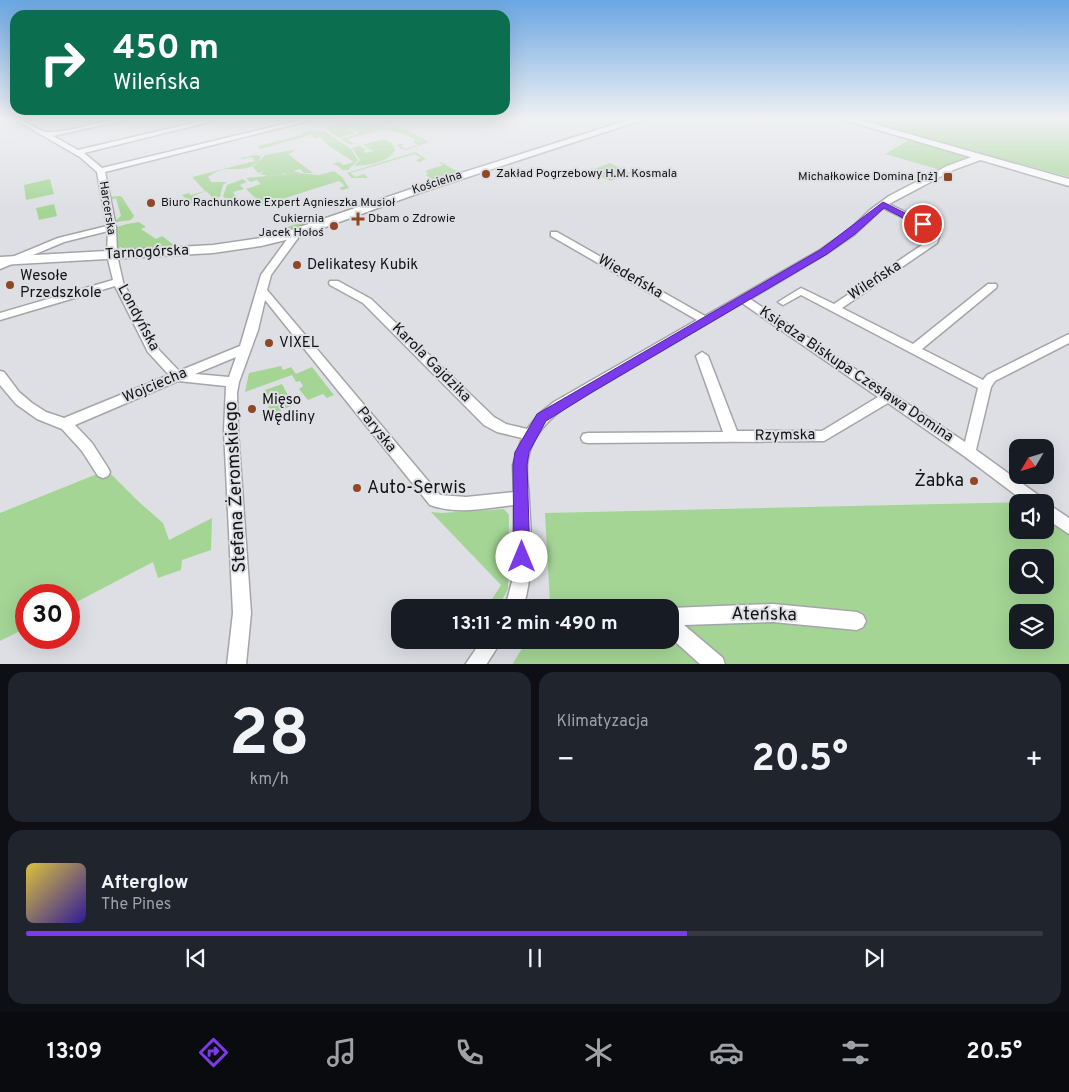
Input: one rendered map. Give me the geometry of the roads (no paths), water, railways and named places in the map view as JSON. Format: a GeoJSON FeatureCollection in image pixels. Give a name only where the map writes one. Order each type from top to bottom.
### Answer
{"type":"FeatureCollection","features":[{"type":"Feature","properties":{"kind":"street","name":"Harcerska"},"geometry":{"type":"LineString","coordinates":[[73,150],[88,158],[101,171],[112,227],[112,255]]}},
{"type":"Feature","properties":{"kind":"street"},"geometry":{"type":"LineString","coordinates":[[77,152],[86,150]]}},
{"type":"Feature","properties":{"kind":"street"},"geometry":{"type":"LineString","coordinates":[[101,171],[187,150]]}},
{"type":"Feature","properties":{"kind":"street","name":"Kościelna"},"geometry":{"type":"LineString","coordinates":[[293,234],[423,188],[543,150]]}},
{"type":"Feature","properties":{"kind":"street"},"geometry":{"type":"LineString","coordinates":[[952,150],[1069,183]]}},
{"type":"Feature","properties":{"kind":"street","name":"Księdza Biskupa Czesława Domina"},"geometry":{"type":"LineString","coordinates":[[518,599],[522,572],[520,465],[522,452],[542,417],[824,252],[852,232],[883,205],[943,172],[980,158]]}},
{"type":"Feature","properties":{"kind":"street","name":"Wileńska"},"geometry":{"type":"LineString","coordinates":[[834,308],[932,243],[936,234],[923,224],[883,205]]}},
{"type":"Feature","properties":{"kind":"street"},"geometry":{"type":"LineString","coordinates":[[0,266],[7,260],[63,240],[112,227]]}},
{"type":"Feature","properties":{"kind":"street","name":"Tarnogórska"},"geometry":{"type":"LineString","coordinates":[[7,260],[227,248],[293,234]]}},
{"type":"Feature","properties":{"kind":"street","name":"Stefana Żeromskiego"},"geometry":{"type":"LineString","coordinates":[[236,664],[242,614],[231,431],[233,382],[263,291],[266,275],[293,238],[293,234]]}},
{"type":"Feature","properties":{"kind":"street","name":"Wiedeńska"},"geometry":{"type":"LineString","coordinates":[[554,234],[706,320]]}},
{"type":"Feature","properties":{"kind":"street","name":"Londyńska"},"geometry":{"type":"LineString","coordinates":[[112,255],[118,282],[154,352],[177,377]]}},
{"type":"Feature","properties":{"kind":"street"},"geometry":{"type":"LineString","coordinates":[[0,317],[118,282]]}},
{"type":"Feature","properties":{"kind":"street","name":"Karola Gajdzika"},"geometry":{"type":"LineString","coordinates":[[334,283],[367,301],[489,421],[502,428],[530,435]]}},
{"type":"Feature","properties":{"kind":"street"},"geometry":{"type":"LineString","coordinates":[[914,349],[992,286]]}},
{"type":"Feature","properties":{"kind":"street","name":"Paryska"},"geometry":{"type":"LineString","coordinates":[[263,291],[435,500],[445,503],[464,503],[521,498]]}},
{"type":"Feature","properties":{"kind":"street","name":"Wileńska"},"geometry":{"type":"LineString","coordinates":[[783,302],[801,291],[985,386]]}},
{"type":"Feature","properties":{"kind":"street","name":"Księdza Biskupa Czesława Domina"},"geometry":{"type":"LineString","coordinates":[[743,299],[969,452],[1025,494]]}},
{"type":"Feature","properties":{"kind":"street"},"geometry":{"type":"LineString","coordinates":[[969,452],[985,386],[992,378],[998,373],[1069,338]]}},
{"type":"Feature","properties":{"kind":"street","name":"Wojciecha"},"geometry":{"type":"LineString","coordinates":[[66,423],[244,349]]}},
{"type":"Feature","properties":{"kind":"street"},"geometry":{"type":"LineString","coordinates":[[702,356],[732,438]]}},
{"type":"Feature","properties":{"kind":"street"},"geometry":{"type":"LineString","coordinates":[[0,375],[8,388],[25,405],[48,419],[66,423],[100,466]]}},
{"type":"Feature","properties":{"kind":"street"},"geometry":{"type":"LineString","coordinates":[[177,377],[233,382]]}},
{"type":"Feature","properties":{"kind":"street","name":"Rzymska"},"geometry":{"type":"LineString","coordinates":[[588,438],[824,436],[888,397]]}},
{"type":"Feature","properties":{"kind":"street"},"geometry":{"type":"LineString","coordinates":[[1054,516],[1069,527]]}},
{"type":"Feature","properties":{"kind":"street","name":"Ateńska"},"geometry":{"type":"LineString","coordinates":[[679,617],[773,613],[857,621]]}},
{"type":"Feature","properties":{"kind":"street"},"geometry":{"type":"LineString","coordinates":[[679,633],[716,664]]}},
{"type":"Feature","properties":{"kind":"street"},"geometry":{"type":"LineString","coordinates":[[474,664],[486,649]]}},
{"type":"Feature","properties":{"kind":"place","name":"Zakład Pogrzebowy H.M. Kosmala"},"geometry":{"type":"Point","coordinates":[486,174]}},
{"type":"Feature","properties":{"kind":"place","name":"Michałkowice Domina [nż]"},"geometry":{"type":"Point","coordinates":[948,177]}},
{"type":"Feature","properties":{"kind":"place","name":"Biuro Rachunkowe Expert Agnieszka Musioł"},"geometry":{"type":"Point","coordinates":[151,203]}},
{"type":"Feature","properties":{"kind":"place","name":"Dbam o Zdrowie"},"geometry":{"type":"Point","coordinates":[358,219]}},
{"type":"Feature","properties":{"kind":"place","name":"Cukiernia Jacek Hołoś"},"geometry":{"type":"Point","coordinates":[334,226]}},
{"type":"Feature","properties":{"kind":"place","name":"Delikatesy Kubik"},"geometry":{"type":"Point","coordinates":[297,265]}},
{"type":"Feature","properties":{"kind":"place","name":"Wesołe Przedszkole"},"geometry":{"type":"Point","coordinates":[10,285]}},
{"type":"Feature","properties":{"kind":"place","name":"VIXEL"},"geometry":{"type":"Point","coordinates":[269,343]}},
{"type":"Feature","properties":{"kind":"place","name":"Mięso Wędliny"},"geometry":{"type":"Point","coordinates":[252,409]}},
{"type":"Feature","properties":{"kind":"place","name":"Żabka"},"geometry":{"type":"Point","coordinates":[974,481]}},
{"type":"Feature","properties":{"kind":"place","name":"Auto-Serwis"},"geometry":{"type":"Point","coordinates":[357,488]}}]}
